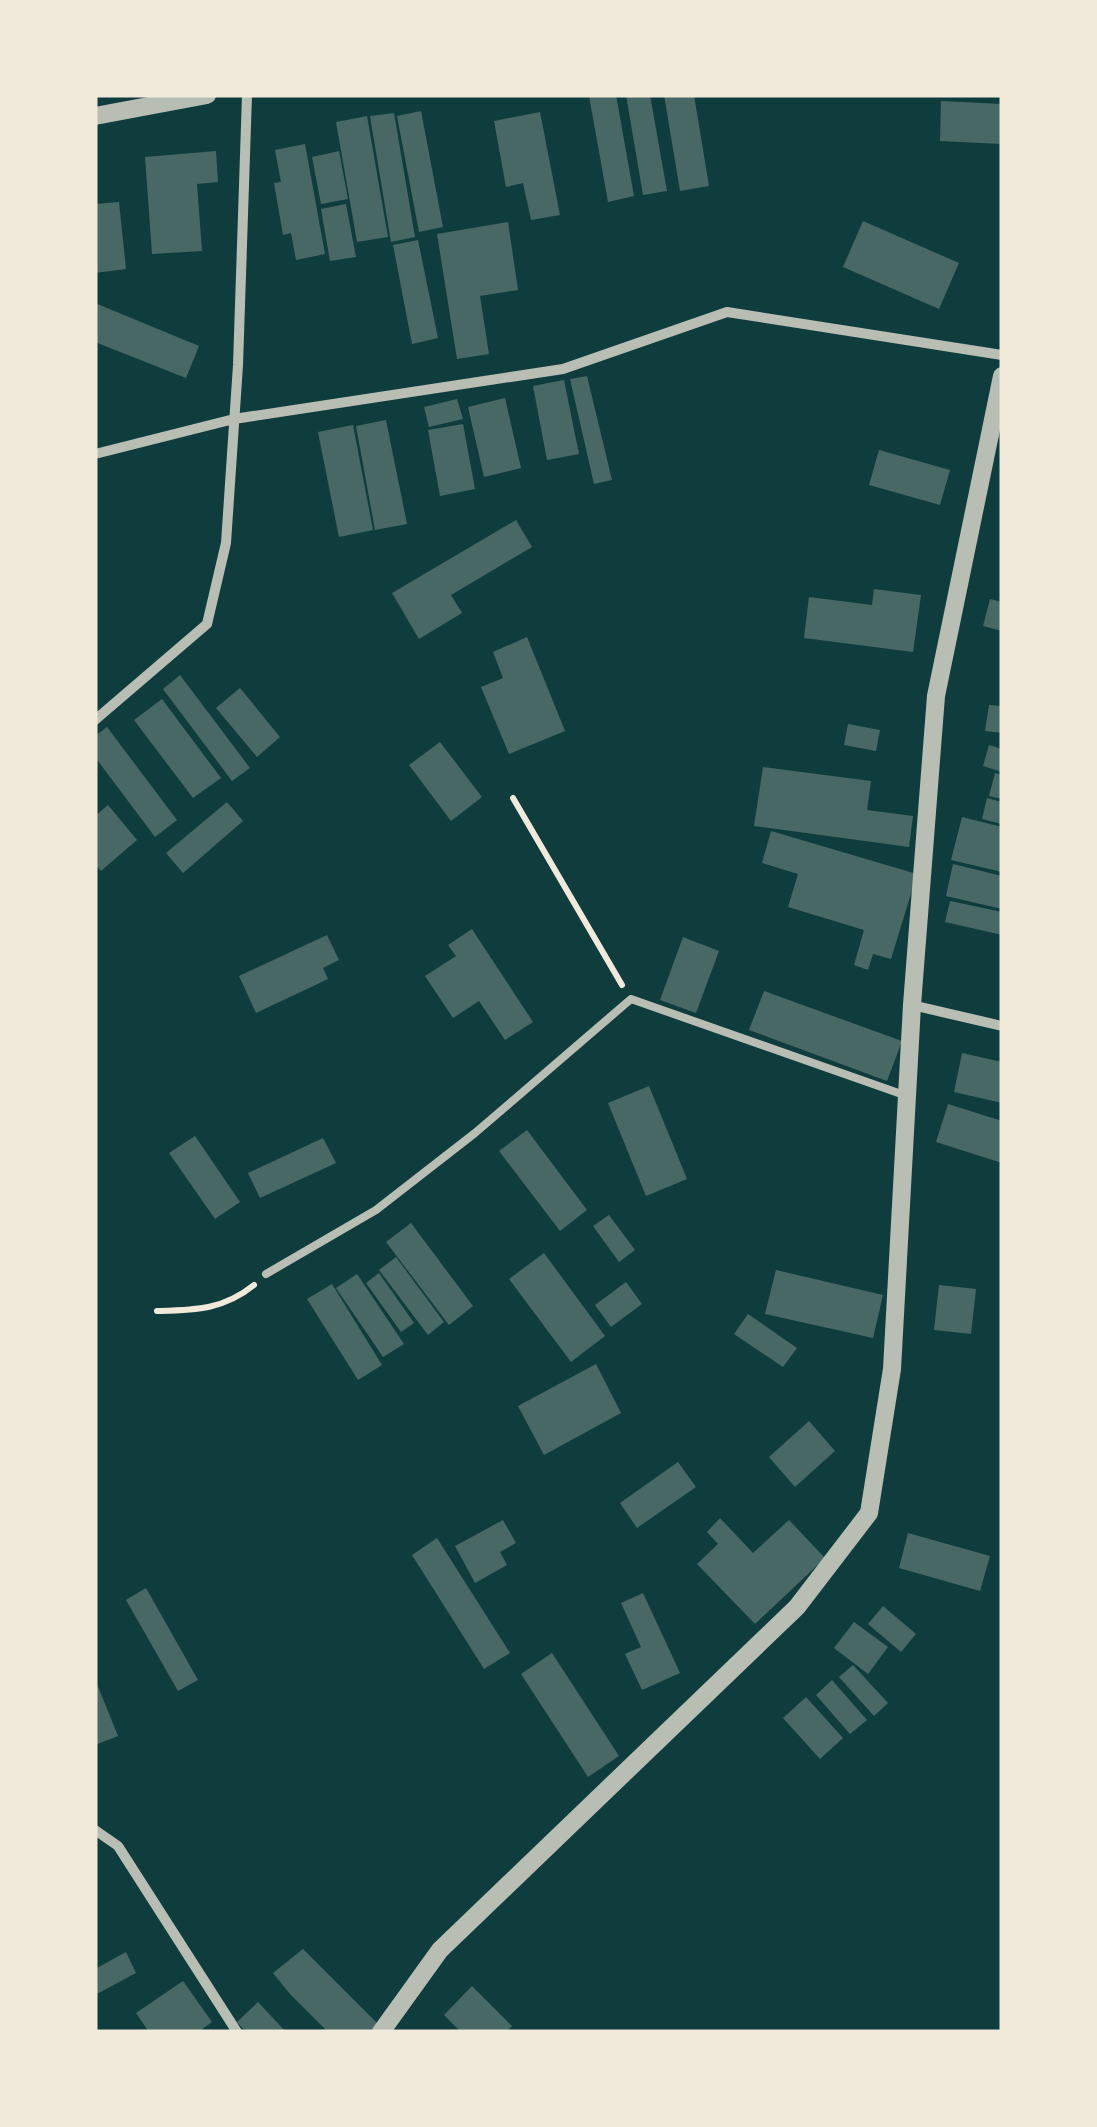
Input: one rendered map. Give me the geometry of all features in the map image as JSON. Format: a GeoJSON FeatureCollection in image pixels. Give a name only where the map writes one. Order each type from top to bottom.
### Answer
{"type":"FeatureCollection","features":[{"type":"Feature","properties":{"kind":"street"},"geometry":{"type":"LineString","coordinates":[[95,116],[207,95]]}},
{"type":"Feature","properties":{"kind":"street"},"geometry":{"type":"LineString","coordinates":[[95,720],[207,624],[226,543],[247,95]]}},
{"type":"Feature","properties":{"kind":"street"},"geometry":{"type":"LineString","coordinates":[[95,454],[234,419],[563,369],[727,312],[1002,355]]}},
{"type":"Feature","properties":{"kind":"street"},"geometry":{"type":"LineString","coordinates":[[381,2032],[440,1950],[797,1607],[869,1513],[892,1369],[912,1006],[936,696],[1002,376]]}},
{"type":"Feature","properties":{"kind":"street"},"geometry":{"type":"LineString","coordinates":[[912,1006],[1002,1026]]}},
{"type":"Feature","properties":{"kind":"street"},"geometry":{"type":"LineString","coordinates":[[95,1830],[118,1846],[238,2032]]}},
{"type":"Feature","properties":{"kind":"lane"},"geometry":{"type":"LineString","coordinates":[[266,1274],[376,1210],[475,1133],[630,999],[907,1096]]}},
{"type":"Feature","properties":{"kind":"path"},"geometry":{"type":"LineString","coordinates":[[513,798],[630,999]]}},
{"type":"Feature","properties":{"kind":"path"},"geometry":{"type":"LineString","coordinates":[[157,1311],[203,1309],[237,1299],[266,1274]]}},
{"type":"Feature","properties":{"kind":"building"},"geometry":{"type":"Polygon","coordinates":[[[616,95],[634,196],[608,202],[589,96],[616,95]]]}},
{"type":"Feature","properties":{"kind":"building"},"geometry":{"type":"Polygon","coordinates":[[[626,95],[650,95],[667,191],[643,195],[626,95]]]}},
{"type":"Feature","properties":{"kind":"building"},"geometry":{"type":"Polygon","coordinates":[[[664,95],[694,95],[709,186],[680,191],[664,95]]]}},
{"type":"Feature","properties":{"kind":"building"},"geometry":{"type":"Polygon","coordinates":[[[941,101],[1002,104],[1002,144],[940,141],[941,101]]]}},
{"type":"Feature","properties":{"kind":"building"},"geometry":{"type":"Polygon","coordinates":[[[421,111],[443,227],[419,232],[397,116],[421,111]]]}},
{"type":"Feature","properties":{"kind":"building"},"geometry":{"type":"Polygon","coordinates":[[[540,112],[560,215],[531,220],[523,183],[506,187],[494,121],[540,112]]]}},
{"type":"Feature","properties":{"kind":"building"},"geometry":{"type":"Polygon","coordinates":[[[394,113],[415,237],[391,242],[370,116],[394,113]]]}},
{"type":"Feature","properties":{"kind":"building"},"geometry":{"type":"Polygon","coordinates":[[[367,116],[388,237],[357,242],[336,122],[367,116]]]}},
{"type":"Feature","properties":{"kind":"building"},"geometry":{"type":"Polygon","coordinates":[[[305,144],[325,254],[296,260],[291,233],[283,235],[274,183],[281,182],[275,150],[305,144]]]}},
{"type":"Feature","properties":{"kind":"building"},"geometry":{"type":"Polygon","coordinates":[[[216,151],[218,182],[197,184],[202,251],[152,254],[145,157],[216,151]]]}},
{"type":"Feature","properties":{"kind":"building"},"geometry":{"type":"Polygon","coordinates":[[[339,151],[348,199],[321,204],[312,157],[339,151]]]}},
{"type":"Feature","properties":{"kind":"building"},"geometry":{"type":"Polygon","coordinates":[[[119,202],[126,269],[95,273],[95,204],[119,202]]]}},
{"type":"Feature","properties":{"kind":"building"},"geometry":{"type":"Polygon","coordinates":[[[346,204],[356,257],[330,261],[321,209],[346,204]]]}},
{"type":"Feature","properties":{"kind":"building"},"geometry":{"type":"Polygon","coordinates":[[[863,221],[959,263],[939,309],[843,267],[863,221]]]}},
{"type":"Feature","properties":{"kind":"building"},"geometry":{"type":"Polygon","coordinates":[[[508,222],[518,290],[480,296],[489,354],[457,359],[437,234],[508,222]]]}},
{"type":"Feature","properties":{"kind":"building"},"geometry":{"type":"Polygon","coordinates":[[[418,240],[438,338],[412,344],[393,245],[418,240]]]}},
{"type":"Feature","properties":{"kind":"building"},"geometry":{"type":"Polygon","coordinates":[[[95,303],[199,346],[186,378],[95,342],[95,303]]]}},
{"type":"Feature","properties":{"kind":"building"},"geometry":{"type":"Polygon","coordinates":[[[587,376],[612,480],[594,484],[570,379],[587,376]]]}},
{"type":"Feature","properties":{"kind":"building"},"geometry":{"type":"Polygon","coordinates":[[[564,380],[579,454],[547,460],[533,386],[564,380]]]}},
{"type":"Feature","properties":{"kind":"building"},"geometry":{"type":"Polygon","coordinates":[[[505,398],[521,468],[484,477],[468,407],[505,398]]]}},
{"type":"Feature","properties":{"kind":"building"},"geometry":{"type":"Polygon","coordinates":[[[457,399],[463,419],[429,427],[424,407],[457,399]]]}},
{"type":"Feature","properties":{"kind":"building"},"geometry":{"type":"Polygon","coordinates":[[[386,420],[407,524],[375,530],[356,426],[386,420]]]}},
{"type":"Feature","properties":{"kind":"building"},"geometry":{"type":"Polygon","coordinates":[[[463,424],[475,489],[440,496],[428,430],[463,424]]]}},
{"type":"Feature","properties":{"kind":"building"},"geometry":{"type":"Polygon","coordinates":[[[353,425],[373,530],[339,537],[318,432],[353,425]]]}},
{"type":"Feature","properties":{"kind":"building"},"geometry":{"type":"Polygon","coordinates":[[[879,450],[950,470],[940,505],[869,485],[879,450]]]}},
{"type":"Feature","properties":{"kind":"building"},"geometry":{"type":"Polygon","coordinates":[[[516,520],[532,547],[451,595],[462,613],[419,639],[392,593],[516,520]]]}},
{"type":"Feature","properties":{"kind":"building"},"geometry":{"type":"Polygon","coordinates":[[[874,589],[921,595],[913,652],[804,638],[809,597],[872,605],[874,589]]]}},
{"type":"Feature","properties":{"kind":"building"},"geometry":{"type":"Polygon","coordinates":[[[990,599],[1002,602],[1002,631],[983,626],[990,599]]]}},
{"type":"Feature","properties":{"kind":"building"},"geometry":{"type":"Polygon","coordinates":[[[527,637],[565,731],[509,754],[481,687],[503,678],[493,652],[527,637]]]}},
{"type":"Feature","properties":{"kind":"building"},"geometry":{"type":"Polygon","coordinates":[[[180,675],[250,768],[232,781],[163,689],[180,675]]]}},
{"type":"Feature","properties":{"kind":"building"},"geometry":{"type":"Polygon","coordinates":[[[240,688],[280,737],[257,757],[216,708],[240,688]]]}},
{"type":"Feature","properties":{"kind":"building"},"geometry":{"type":"Polygon","coordinates":[[[162,699],[221,778],[193,798],[134,720],[162,699]]]}},
{"type":"Feature","properties":{"kind":"building"},"geometry":{"type":"Polygon","coordinates":[[[989,705],[1002,706],[1002,733],[985,731],[989,705]]]}},
{"type":"Feature","properties":{"kind":"building"},"geometry":{"type":"Polygon","coordinates":[[[848,724],[880,730],[876,751],[844,745],[848,724]]]}},
{"type":"Feature","properties":{"kind":"building"},"geometry":{"type":"Polygon","coordinates":[[[107,727],[177,820],[155,837],[95,757],[95,736],[107,727]]]}},
{"type":"Feature","properties":{"kind":"building"},"geometry":{"type":"Polygon","coordinates":[[[440,742],[482,797],[451,821],[409,765],[440,742]]]}},
{"type":"Feature","properties":{"kind":"building"},"geometry":{"type":"Polygon","coordinates":[[[989,745],[1002,749],[1002,772],[983,766],[989,745]]]}},
{"type":"Feature","properties":{"kind":"building"},"geometry":{"type":"Polygon","coordinates":[[[763,767],[871,781],[867,810],[913,816],[909,847],[754,826],[763,767]]]}},
{"type":"Feature","properties":{"kind":"building"},"geometry":{"type":"Polygon","coordinates":[[[995,773],[1002,775],[1002,799],[989,796],[995,773]]]}},
{"type":"Feature","properties":{"kind":"building"},"geometry":{"type":"Polygon","coordinates":[[[987,798],[1002,802],[1002,824],[982,819],[987,798]]]}},
{"type":"Feature","properties":{"kind":"building"},"geometry":{"type":"Polygon","coordinates":[[[227,802],[243,821],[183,873],[166,853],[227,802]]]}},
{"type":"Feature","properties":{"kind":"building"},"geometry":{"type":"Polygon","coordinates":[[[108,805],[137,840],[101,871],[95,864],[95,816],[108,805]]]}},
{"type":"Feature","properties":{"kind":"building"},"geometry":{"type":"Polygon","coordinates":[[[962,817],[1002,827],[1002,872],[951,860],[962,817]]]}},
{"type":"Feature","properties":{"kind":"building"},"geometry":{"type":"Polygon","coordinates":[[[771,831],[917,874],[891,959],[873,954],[868,970],[854,965],[864,930],[788,907],[798,874],[762,863],[771,831]]]}},
{"type":"Feature","properties":{"kind":"building"},"geometry":{"type":"Polygon","coordinates":[[[953,864],[1002,876],[1002,909],[946,896],[953,864]]]}},
{"type":"Feature","properties":{"kind":"building"},"geometry":{"type":"Polygon","coordinates":[[[950,901],[1002,912],[1002,935],[945,922],[950,901]]]}},
{"type":"Feature","properties":{"kind":"building"},"geometry":{"type":"Polygon","coordinates":[[[472,929],[533,1022],[505,1040],[479,1001],[453,1018],[425,976],[456,956],[448,945],[472,929]]]}},
{"type":"Feature","properties":{"kind":"building"},"geometry":{"type":"Polygon","coordinates":[[[327,935],[339,960],[323,968],[328,979],[256,1013],[239,976],[327,935]]]}},
{"type":"Feature","properties":{"kind":"building"},"geometry":{"type":"Polygon","coordinates":[[[683,937],[719,951],[696,1013],[660,1000],[683,937]]]}},
{"type":"Feature","properties":{"kind":"building"},"geometry":{"type":"Polygon","coordinates":[[[764,991],[902,1041],[887,1081],[749,1030],[764,991]]]}},
{"type":"Feature","properties":{"kind":"building"},"geometry":{"type":"Polygon","coordinates":[[[962,1053],[1002,1062],[1002,1103],[954,1092],[962,1053]]]}},
{"type":"Feature","properties":{"kind":"building"},"geometry":{"type":"Polygon","coordinates":[[[649,1086],[687,1179],[646,1196],[608,1103],[649,1086]]]}},
{"type":"Feature","properties":{"kind":"building"},"geometry":{"type":"Polygon","coordinates":[[[948,1104],[1002,1121],[1002,1163],[936,1142],[948,1104]]]}},
{"type":"Feature","properties":{"kind":"building"},"geometry":{"type":"Polygon","coordinates":[[[527,1130],[587,1210],[560,1231],[499,1151],[527,1130]]]}},
{"type":"Feature","properties":{"kind":"building"},"geometry":{"type":"Polygon","coordinates":[[[195,1136],[240,1202],[215,1219],[169,1153],[195,1136]]]}},
{"type":"Feature","properties":{"kind":"building"},"geometry":{"type":"Polygon","coordinates":[[[323,1138],[336,1163],[260,1198],[248,1173],[323,1138]]]}},
{"type":"Feature","properties":{"kind":"building"},"geometry":{"type":"Polygon","coordinates":[[[609,1215],[635,1250],[619,1262],[593,1226],[609,1215]]]}},
{"type":"Feature","properties":{"kind":"building"},"geometry":{"type":"Polygon","coordinates":[[[411,1223],[473,1306],[449,1325],[386,1242],[411,1223]]]}},
{"type":"Feature","properties":{"kind":"building"},"geometry":{"type":"Polygon","coordinates":[[[544,1253],[605,1336],[571,1362],[509,1279],[544,1253]]]}},
{"type":"Feature","properties":{"kind":"building"},"geometry":{"type":"Polygon","coordinates":[[[396,1257],[444,1322],[428,1335],[379,1270],[396,1257]]]}},
{"type":"Feature","properties":{"kind":"building"},"geometry":{"type":"Polygon","coordinates":[[[776,1270],[883,1295],[873,1338],[765,1314],[776,1270]]]}},
{"type":"Feature","properties":{"kind":"building"},"geometry":{"type":"Polygon","coordinates":[[[379,1273],[414,1323],[401,1332],[366,1283],[379,1273]]]}},
{"type":"Feature","properties":{"kind":"building"},"geometry":{"type":"Polygon","coordinates":[[[357,1274],[404,1344],[383,1357],[336,1288],[357,1274]]]}},
{"type":"Feature","properties":{"kind":"building"},"geometry":{"type":"Polygon","coordinates":[[[626,1282],[642,1304],[611,1327],[595,1305],[626,1282]]]}},
{"type":"Feature","properties":{"kind":"building"},"geometry":{"type":"Polygon","coordinates":[[[332,1284],[382,1365],[358,1380],[307,1299],[332,1284]]]}},
{"type":"Feature","properties":{"kind":"building"},"geometry":{"type":"Polygon","coordinates":[[[939,1285],[976,1289],[971,1334],[934,1330],[939,1285]]]}},
{"type":"Feature","properties":{"kind":"building"},"geometry":{"type":"Polygon","coordinates":[[[748,1314],[797,1348],[783,1367],[734,1334],[748,1314]]]}},
{"type":"Feature","properties":{"kind":"building"},"geometry":{"type":"Polygon","coordinates":[[[596,1364],[621,1413],[544,1455],[518,1406],[596,1364]]]}},
{"type":"Feature","properties":{"kind":"building"},"geometry":{"type":"Polygon","coordinates":[[[809,1421],[835,1451],[795,1487],[769,1457],[809,1421]]]}},
{"type":"Feature","properties":{"kind":"building"},"geometry":{"type":"Polygon","coordinates":[[[678,1462],[696,1487],[637,1528],[620,1503],[678,1462]]]}},
{"type":"Feature","properties":{"kind":"building"},"geometry":{"type":"Polygon","coordinates":[[[720,1518],[753,1553],[789,1520],[825,1558],[755,1624],[697,1564],[718,1544],[707,1532],[720,1518]]]}},
{"type":"Feature","properties":{"kind":"building"},"geometry":{"type":"Polygon","coordinates":[[[503,1520],[516,1543],[500,1552],[507,1565],[475,1583],[455,1546],[503,1520]]]}},
{"type":"Feature","properties":{"kind":"building"},"geometry":{"type":"Polygon","coordinates":[[[908,1533],[990,1556],[980,1591],[899,1568],[908,1533]]]}},
{"type":"Feature","properties":{"kind":"building"},"geometry":{"type":"Polygon","coordinates":[[[437,1538],[510,1653],[484,1669],[412,1555],[437,1538]]]}},
{"type":"Feature","properties":{"kind":"building"},"geometry":{"type":"Polygon","coordinates":[[[146,1588],[198,1680],[178,1691],[126,1600],[146,1588]]]}},
{"type":"Feature","properties":{"kind":"building"},"geometry":{"type":"Polygon","coordinates":[[[643,1593],[680,1673],[642,1690],[625,1654],[641,1647],[621,1603],[643,1593]]]}},
{"type":"Feature","properties":{"kind":"building"},"geometry":{"type":"Polygon","coordinates":[[[883,1606],[916,1634],[901,1652],[868,1624],[883,1606]]]}},
{"type":"Feature","properties":{"kind":"building"},"geometry":{"type":"Polygon","coordinates":[[[854,1622],[888,1647],[868,1674],[834,1648],[854,1622]]]}},
{"type":"Feature","properties":{"kind":"building"},"geometry":{"type":"Polygon","coordinates":[[[552,1653],[619,1756],[588,1777],[521,1674],[552,1653]]]}},
{"type":"Feature","properties":{"kind":"building"},"geometry":{"type":"Polygon","coordinates":[[[853,1665],[888,1703],[874,1716],[839,1677],[853,1665]]]}},
{"type":"Feature","properties":{"kind":"building"},"geometry":{"type":"Polygon","coordinates":[[[95,1679],[118,1736],[95,1745],[95,1679]]]}},
{"type":"Feature","properties":{"kind":"building"},"geometry":{"type":"Polygon","coordinates":[[[832,1680],[867,1720],[850,1734],[816,1695],[832,1680]]]}},
{"type":"Feature","properties":{"kind":"building"},"geometry":{"type":"Polygon","coordinates":[[[806,1697],[843,1738],[820,1759],[783,1718],[806,1697]]]}},
{"type":"Feature","properties":{"kind":"building"},"geometry":{"type":"Polygon","coordinates":[[[303,1949],[380,2026],[376,2032],[328,2032],[290,1994],[273,1973],[303,1949]]]}},
{"type":"Feature","properties":{"kind":"building"},"geometry":{"type":"Polygon","coordinates":[[[126,1952],[136,1973],[95,1995],[95,1969],[126,1952]]]}},
{"type":"Feature","properties":{"kind":"building"},"geometry":{"type":"Polygon","coordinates":[[[183,1981],[212,2022],[198,2032],[149,2032],[136,2013],[183,1981]]]}},
{"type":"Feature","properties":{"kind":"building"},"geometry":{"type":"Polygon","coordinates":[[[472,1986],[512,2026],[506,2032],[461,2032],[444,2015],[472,1986]]]}},
{"type":"Feature","properties":{"kind":"building"},"geometry":{"type":"Polygon","coordinates":[[[258,2002],[286,2032],[246,2032],[237,2022],[258,2002]]]}}]}
